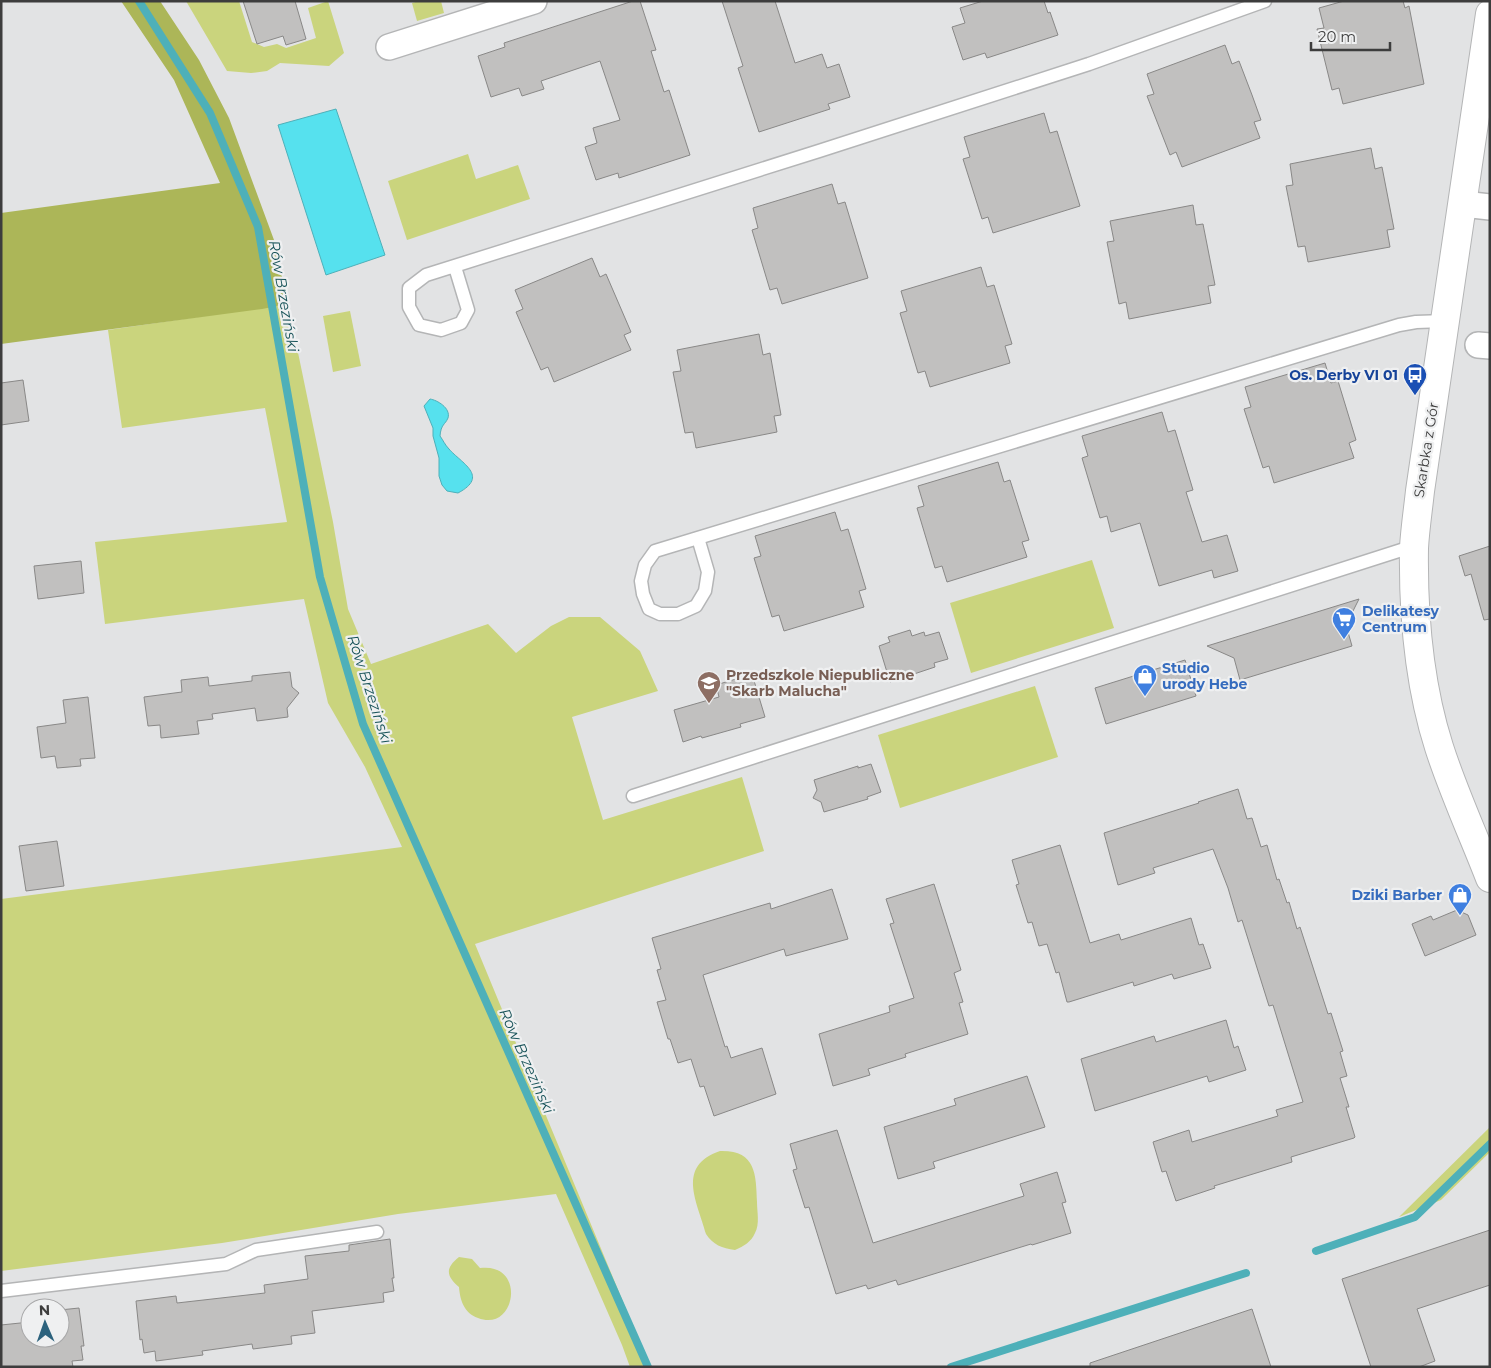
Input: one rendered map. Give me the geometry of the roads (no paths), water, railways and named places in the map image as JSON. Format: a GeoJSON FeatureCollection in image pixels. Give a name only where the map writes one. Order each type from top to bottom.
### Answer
{"type":"FeatureCollection","features":[{"type":"Feature","properties":{"kind":"street"},"geometry":{"type":"LineString","coordinates":[[388,47],[534,1]]}},
{"type":"Feature","properties":{"kind":"street","name":"Skarbka z Gór"},"geometry":{"type":"LineString","coordinates":[[1490,14],[1420,491],[1414,546],[1417,640],[1428,702],[1443,760],[1490,878]]}},
{"type":"Feature","properties":{"kind":"street"},"geometry":{"type":"LineString","coordinates":[[1463,204],[1490,207]]}},
{"type":"Feature","properties":{"kind":"lane"},"geometry":{"type":"LineString","coordinates":[[455,267],[468,310],[461,323],[441,330],[418,326],[409,307],[409,288],[426,275],[1089,64],[1265,1]]}},
{"type":"Feature","properties":{"kind":"lane"},"geometry":{"type":"LineString","coordinates":[[698,538],[708,572],[705,591],[696,606],[678,614],[660,614],[649,609],[641,582],[645,565],[655,551],[1399,325],[1416,322],[1445,321]]}},
{"type":"Feature","properties":{"kind":"lane"},"geometry":{"type":"LineString","coordinates":[[633,796],[1414,546]]}},
{"type":"Feature","properties":{"kind":"lane"},"geometry":{"type":"LineString","coordinates":[[1,1291],[226,1264],[256,1250],[377,1232]]}},
{"type":"Feature","properties":{"kind":"water"},"geometry":{"type":"Polygon","coordinates":[[[336,109],[385,255],[326,275],[278,125],[336,109]]]}},
{"type":"Feature","properties":{"kind":"water"},"geometry":{"type":"Polygon","coordinates":[[[430,399],[440,403],[448,414],[440,436],[466,465],[472,475],[472,481],[458,493],[447,491],[442,485],[439,476],[439,458],[433,436],[433,428],[424,406],[430,399]]]}},
{"type":"Feature","properties":{"kind":"waterway","name":"Rów Brzeziński"},"geometry":{"type":"LineString","coordinates":[[139,1],[210,113],[258,227],[320,577],[363,724],[648,1367]]}},
{"type":"Feature","properties":{"kind":"waterway"},"geometry":{"type":"LineString","coordinates":[[1316,1251],[1415,1217],[1490,1144]]}},
{"type":"Feature","properties":{"kind":"waterway"},"geometry":{"type":"LineString","coordinates":[[951,1367],[1246,1273]]}},
{"type":"Feature","properties":{"kind":"place","name":"Os. Derby VI 01"},"geometry":{"type":"Point","coordinates":[1415,396]}},
{"type":"Feature","properties":{"kind":"place","name":"Delikatesy Centrum"},"geometry":{"type":"Point","coordinates":[1344,640]}},
{"type":"Feature","properties":{"kind":"place","name":"Studio urody Hebe"},"geometry":{"type":"Point","coordinates":[1145,697]}},
{"type":"Feature","properties":{"kind":"place","name":"Przedszkole Niepubliczne \"Skarb Malucha\""},"geometry":{"type":"Point","coordinates":[709,704]}},
{"type":"Feature","properties":{"kind":"place","name":"Dziki Barber"},"geometry":{"type":"Point","coordinates":[1460,916]}}]}
